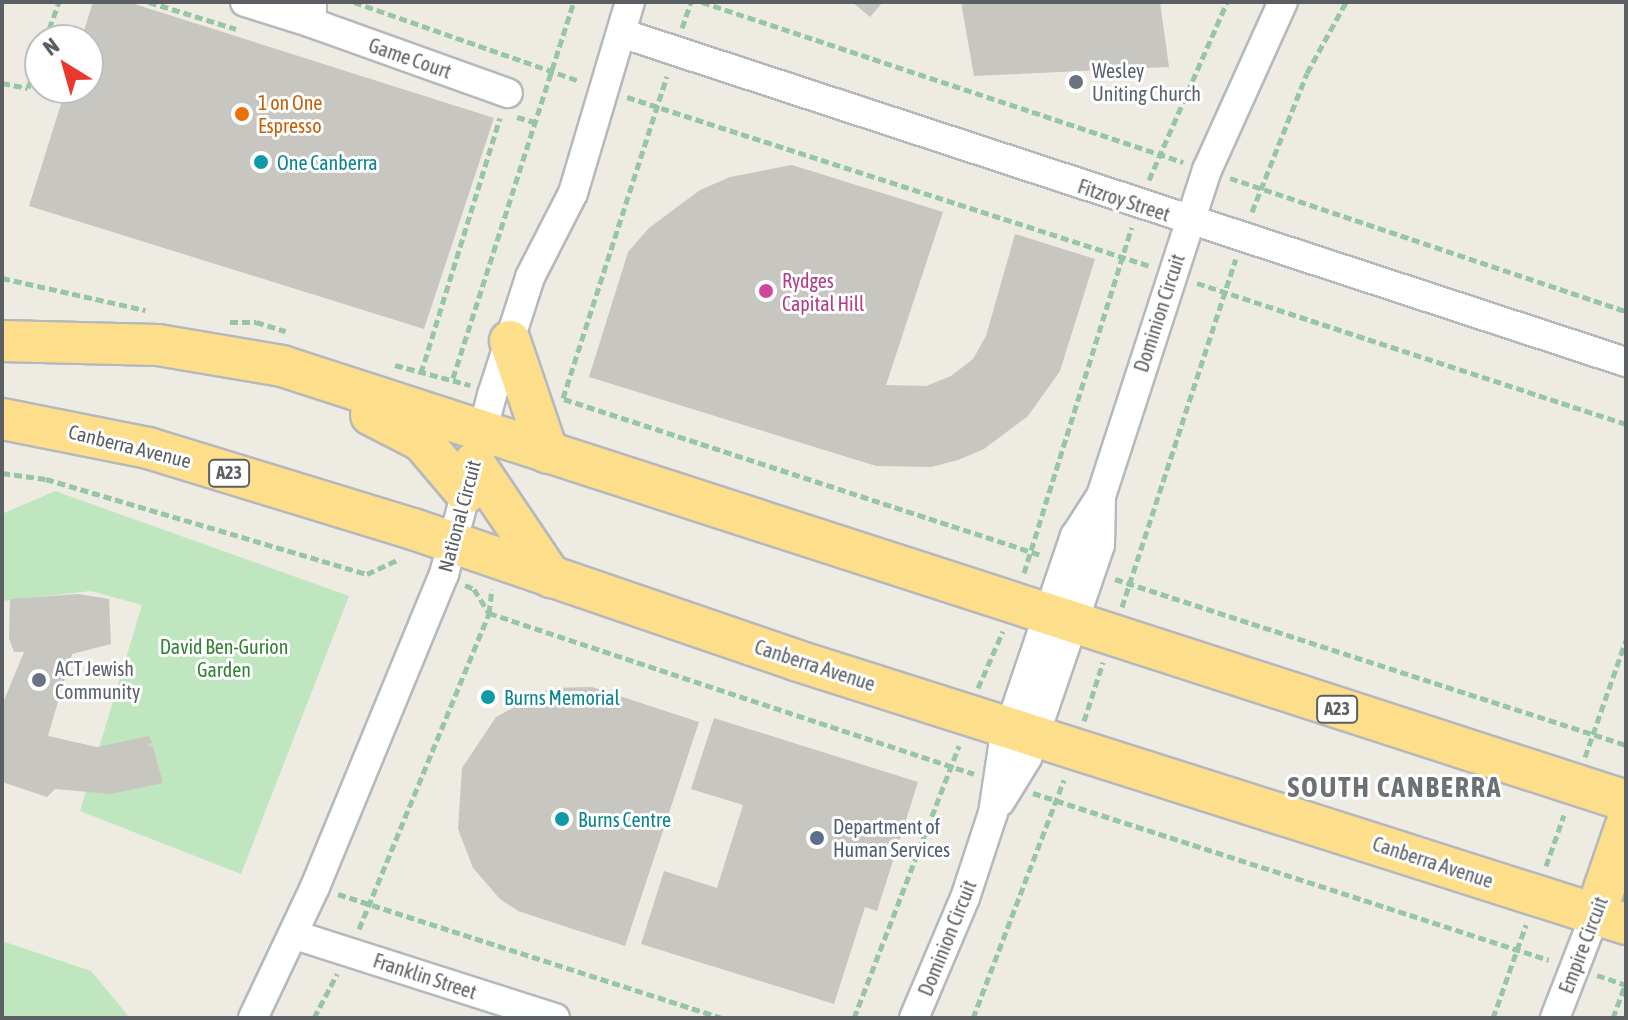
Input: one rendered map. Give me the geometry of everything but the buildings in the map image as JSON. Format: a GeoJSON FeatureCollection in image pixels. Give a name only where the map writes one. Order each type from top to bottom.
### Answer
{"type":"FeatureCollection","features":[{"type":"Feature","properties":{"kind":"highway","name":"A23"},"geometry":{"type":"LineString","coordinates":[[2,341],[170,346],[315,377],[474,462],[548,453],[1112,638],[1626,801]]}},
{"type":"Feature","properties":{"kind":"highway"},"geometry":{"type":"LineString","coordinates":[[510,341],[548,453]]}},
{"type":"Feature","properties":{"kind":"highway"},"geometry":{"type":"LineString","coordinates":[[315,377],[365,412],[422,441],[474,462],[551,577]]}},
{"type":"Feature","properties":{"kind":"highway","name":"Canberra Avenue"},"geometry":{"type":"LineString","coordinates":[[2,419],[148,448],[1611,919]]}},
{"type":"Feature","properties":{"kind":"highway","name":"Empire Circuit"},"geometry":{"type":"LineString","coordinates":[[1611,919],[1626,825]]}},
{"type":"Feature","properties":{"kind":"street","name":"Game Court"},"geometry":{"type":"LineString","coordinates":[[245,2],[312,13],[508,93]]}},
{"type":"Feature","properties":{"kind":"street","name":"National Circuit"},"geometry":{"type":"LineString","coordinates":[[253,1018],[295,935],[453,544],[474,462],[530,277],[573,193],[624,34],[630,2]]}},
{"type":"Feature","properties":{"kind":"street","name":"Dominion Circuit"},"geometry":{"type":"LineString","coordinates":[[914,1018],[965,898],[993,813],[1027,758],[1023,729],[1045,616],[1075,536],[1101,496],[1207,170],[1283,2]]}},
{"type":"Feature","properties":{"kind":"street","name":"Fitzroy Street"},"geometry":{"type":"LineString","coordinates":[[624,34],[1188,222],[1626,362]]}},
{"type":"Feature","properties":{"kind":"street","name":"Empire Circuit"},"geometry":{"type":"LineString","coordinates":[[1555,1018],[1574,968],[1611,919]]}},
{"type":"Feature","properties":{"kind":"street","name":"Franklin Street"},"geometry":{"type":"LineString","coordinates":[[295,935],[555,1018]]}},
{"type":"Feature","properties":{"kind":"path"},"geometry":{"type":"LineString","coordinates":[[51,24],[59,2]]}},
{"type":"Feature","properties":{"kind":"path"},"geometry":{"type":"LineString","coordinates":[[354,2],[655,107],[1123,257],[1225,294],[1626,424]]}},
{"type":"Feature","properties":{"kind":"path"},"geometry":{"type":"LineString","coordinates":[[453,378],[574,2]]}},
{"type":"Feature","properties":{"kind":"path"},"geometry":{"type":"LineString","coordinates":[[679,35],[691,2]]}},
{"type":"Feature","properties":{"kind":"path"},"geometry":{"type":"LineString","coordinates":[[702,2],[1626,311]]}},
{"type":"Feature","properties":{"kind":"path"},"geometry":{"type":"LineString","coordinates":[[854,1018],[971,714],[974,695],[1045,616],[1031,551],[1139,205],[1227,2]]}},
{"type":"Feature","properties":{"kind":"path"},"geometry":{"type":"LineString","coordinates":[[973,1018],[1076,746],[1260,188],[1307,73],[1346,2]]}},
{"type":"Feature","properties":{"kind":"path"},"geometry":{"type":"LineString","coordinates":[[562,398],[668,72]]}},
{"type":"Feature","properties":{"kind":"path"},"geometry":{"type":"LineString","coordinates":[[2,83],[24,87]]}},
{"type":"Feature","properties":{"kind":"path"},"geometry":{"type":"LineString","coordinates":[[421,373],[508,93]]}},
{"type":"Feature","properties":{"kind":"path"},"geometry":{"type":"LineString","coordinates":[[2,278],[123,302],[152,313]]}},
{"type":"Feature","properties":{"kind":"path"},"geometry":{"type":"LineString","coordinates":[[226,322],[256,322],[301,336]]}},
{"type":"Feature","properties":{"kind":"path"},"geometry":{"type":"LineString","coordinates":[[391,364],[462,381]]}},
{"type":"Feature","properties":{"kind":"path"},"geometry":{"type":"LineString","coordinates":[[2,473],[46,479],[367,574],[399,559]]}},
{"type":"Feature","properties":{"kind":"path"},"geometry":{"type":"LineString","coordinates":[[358,930],[489,613],[951,766]]}},
{"type":"Feature","properties":{"kind":"path"},"geometry":{"type":"LineString","coordinates":[[1493,1018],[1626,640]]}},
{"type":"Feature","properties":{"kind":"path"},"geometry":{"type":"LineString","coordinates":[[1057,800],[1626,985],[1613,1018]]}},
{"type":"Feature","properties":{"kind":"path"},"geometry":{"type":"LineString","coordinates":[[315,887],[722,1018]]}},
{"type":"Feature","properties":{"kind":"path"},"geometry":{"type":"LineString","coordinates":[[314,1018],[339,970]]}},
{"type":"Feature","properties":{"kind":"green space","name":"David Ben-Gurion Garden"},"geometry":{"type":"Polygon","coordinates":[[[55,491],[349,596],[241,874],[80,811],[142,605],[91,591],[2,601],[2,514],[55,491]]]}},
{"type":"Feature","properties":{"kind":"green space"},"geometry":{"type":"Polygon","coordinates":[[[2,941],[91,971],[130,1018],[2,1018],[2,941]]]}},
{"type":"Feature","properties":{"kind":"place","name":"Wesley Uniting Church"},"geometry":{"type":"Point","coordinates":[1076,82]}},
{"type":"Feature","properties":{"kind":"place","name":"1 on One Espresso"},"geometry":{"type":"Point","coordinates":[242,114]}},
{"type":"Feature","properties":{"kind":"place","name":"One Canberra"},"geometry":{"type":"Point","coordinates":[261,162]}},
{"type":"Feature","properties":{"kind":"place","name":"Rydges Capital Hill"},"geometry":{"type":"Point","coordinates":[766,291]}},
{"type":"Feature","properties":{"kind":"place","name":"ACT Jewish Community"},"geometry":{"type":"Point","coordinates":[39,680]}},
{"type":"Feature","properties":{"kind":"place","name":"Burns Memorial"},"geometry":{"type":"Point","coordinates":[488,697]}},
{"type":"Feature","properties":{"kind":"place","name":"Burns Centre"},"geometry":{"type":"Point","coordinates":[562,819]}},
{"type":"Feature","properties":{"kind":"place","name":"Department of Human Services"},"geometry":{"type":"Point","coordinates":[817,838]}},
{"type":"Feature","properties":{"kind":"district","name":"SOUTH CANBERRA"},"geometry":{"type":"Point","coordinates":[1395,787]}}]}
